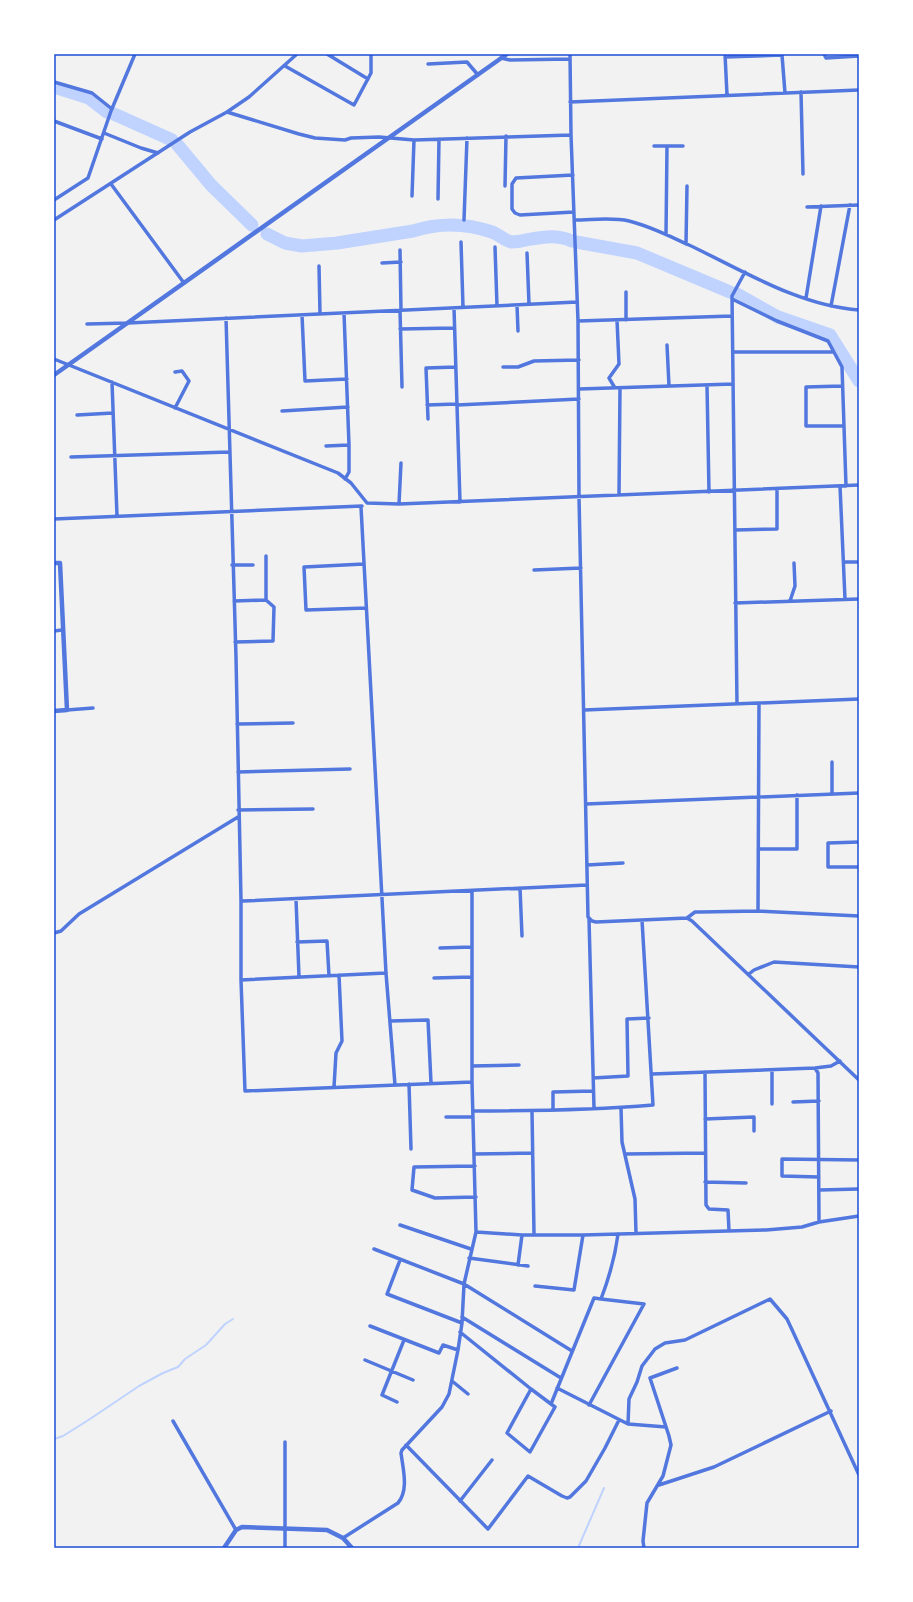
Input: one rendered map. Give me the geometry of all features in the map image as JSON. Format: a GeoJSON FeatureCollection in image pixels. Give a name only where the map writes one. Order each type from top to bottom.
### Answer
{"type":"FeatureCollection","features":[{"type":"Feature","properties":{"kind":"street"},"geometry":{"type":"LineString","coordinates":[[54,200],[88,178],[111,112],[134,54]]}},
{"type":"Feature","properties":{"kind":"street"},"geometry":{"type":"LineString","coordinates":[[54,220],[174,142],[203,124],[227,112],[249,97],[297,54]]}},
{"type":"Feature","properties":{"kind":"street"},"geometry":{"type":"LineString","coordinates":[[327,54],[368,79]]}},
{"type":"Feature","properties":{"kind":"street"},"geometry":{"type":"LineString","coordinates":[[285,66],[354,105],[372,73],[371,54]]}},
{"type":"Feature","properties":{"kind":"street"},"geometry":{"type":"LineString","coordinates":[[54,375],[507,54]]}},
{"type":"Feature","properties":{"kind":"street"},"geometry":{"type":"LineString","coordinates":[[824,54],[826,58],[859,56]]}},
{"type":"Feature","properties":{"kind":"street"},"geometry":{"type":"LineString","coordinates":[[727,95],[725,56],[782,55],[785,93]]}},
{"type":"Feature","properties":{"kind":"street"},"geometry":{"type":"LineString","coordinates":[[501,58],[510,60],[570,56],[574,245],[578,321],[579,497],[587,885],[594,1108]]}},
{"type":"Feature","properties":{"kind":"street"},"geometry":{"type":"LineString","coordinates":[[428,64],[467,62],[478,75]]}},
{"type":"Feature","properties":{"kind":"street"},"geometry":{"type":"LineString","coordinates":[[54,82],[92,93],[111,112]]}},
{"type":"Feature","properties":{"kind":"street"},"geometry":{"type":"LineString","coordinates":[[570,102],[859,90]]}},
{"type":"Feature","properties":{"kind":"street"},"geometry":{"type":"LineString","coordinates":[[801,92],[803,174]]}},
{"type":"Feature","properties":{"kind":"street"},"geometry":{"type":"LineString","coordinates":[[227,112],[315,138],[345,140],[351,138],[389,138],[414,140],[571,135]]}},
{"type":"Feature","properties":{"kind":"street"},"geometry":{"type":"LineString","coordinates":[[54,121],[102,139]]}},
{"type":"Feature","properties":{"kind":"street"},"geometry":{"type":"LineString","coordinates":[[104,133],[141,148],[158,153]]}},
{"type":"Feature","properties":{"kind":"street"},"geometry":{"type":"LineString","coordinates":[[505,186],[506,136]]}},
{"type":"Feature","properties":{"kind":"street"},"geometry":{"type":"LineString","coordinates":[[464,220],[467,138]]}},
{"type":"Feature","properties":{"kind":"street"},"geometry":{"type":"LineString","coordinates":[[438,199],[439,139]]}},
{"type":"Feature","properties":{"kind":"street"},"geometry":{"type":"LineString","coordinates":[[412,196],[414,140]]}},
{"type":"Feature","properties":{"kind":"street"},"geometry":{"type":"LineString","coordinates":[[654,146],[683,146]]}},
{"type":"Feature","properties":{"kind":"street"},"geometry":{"type":"LineString","coordinates":[[666,234],[667,146]]}},
{"type":"Feature","properties":{"kind":"street"},"geometry":{"type":"LineString","coordinates":[[573,175],[516,178],[512,184],[512,209],[515,213],[520,215],[574,212]]}},
{"type":"Feature","properties":{"kind":"street"},"geometry":{"type":"LineString","coordinates":[[111,184],[184,283]]}},
{"type":"Feature","properties":{"kind":"street"},"geometry":{"type":"LineString","coordinates":[[686,244],[687,186]]}},
{"type":"Feature","properties":{"kind":"street"},"geometry":{"type":"LineString","coordinates":[[831,306],[850,205]]}},
{"type":"Feature","properties":{"kind":"street"},"geometry":{"type":"LineString","coordinates":[[808,207],[859,205]]}},
{"type":"Feature","properties":{"kind":"street"},"geometry":{"type":"LineString","coordinates":[[806,298],[821,206]]}},
{"type":"Feature","properties":{"kind":"street"},"geometry":{"type":"LineString","coordinates":[[574,220],[623,220],[640,224],[666,234],[780,289],[831,306],[859,310]]}},
{"type":"Feature","properties":{"kind":"street"},"geometry":{"type":"LineString","coordinates":[[461,242],[463,307]]}},
{"type":"Feature","properties":{"kind":"street"},"geometry":{"type":"LineString","coordinates":[[495,247],[498,306]]}},
{"type":"Feature","properties":{"kind":"street"},"geometry":{"type":"LineString","coordinates":[[400,250],[402,387]]}},
{"type":"Feature","properties":{"kind":"street"},"geometry":{"type":"LineString","coordinates":[[527,253],[529,304]]}},
{"type":"Feature","properties":{"kind":"street"},"geometry":{"type":"LineString","coordinates":[[382,263],[401,262]]}},
{"type":"Feature","properties":{"kind":"street"},"geometry":{"type":"LineString","coordinates":[[319,266],[320,314]]}},
{"type":"Feature","properties":{"kind":"street"},"geometry":{"type":"LineString","coordinates":[[737,704],[732,299],[745,272]]}},
{"type":"Feature","properties":{"kind":"street"},"geometry":{"type":"LineString","coordinates":[[626,292],[626,320]]}},
{"type":"Feature","properties":{"kind":"street"},"geometry":{"type":"LineString","coordinates":[[732,299],[777,322],[828,341],[842,367],[846,486]]}},
{"type":"Feature","properties":{"kind":"street"},"geometry":{"type":"LineString","coordinates":[[87,324],[576,302]]}},
{"type":"Feature","properties":{"kind":"street"},"geometry":{"type":"LineString","coordinates":[[517,305],[518,332]]}},
{"type":"Feature","properties":{"kind":"street"},"geometry":{"type":"LineString","coordinates":[[454,308],[460,502]]}},
{"type":"Feature","properties":{"kind":"street"},"geometry":{"type":"LineString","coordinates":[[344,313],[349,445],[349,472],[346,479]]}},
{"type":"Feature","properties":{"kind":"street"},"geometry":{"type":"LineString","coordinates":[[302,315],[305,381],[347,379]]}},
{"type":"Feature","properties":{"kind":"street"},"geometry":{"type":"LineString","coordinates":[[578,321],[732,316]]}},
{"type":"Feature","properties":{"kind":"street"},"geometry":{"type":"LineString","coordinates":[[226,318],[232,565],[236,642],[244,1091],[472,1082]]}},
{"type":"Feature","properties":{"kind":"street"},"geometry":{"type":"LineString","coordinates":[[615,388],[610,378],[619,364],[617,320]]}},
{"type":"Feature","properties":{"kind":"street"},"geometry":{"type":"LineString","coordinates":[[400,329],[454,328]]}},
{"type":"Feature","properties":{"kind":"street"},"geometry":{"type":"LineString","coordinates":[[668,345],[669,386]]}},
{"type":"Feature","properties":{"kind":"street"},"geometry":{"type":"LineString","coordinates":[[733,352],[834,352]]}},
{"type":"Feature","properties":{"kind":"street"},"geometry":{"type":"LineString","coordinates":[[54,359],[338,474],[351,483],[367,503]]}},
{"type":"Feature","properties":{"kind":"street"},"geometry":{"type":"LineString","coordinates":[[503,368],[518,367],[534,361],[578,360]]}},
{"type":"Feature","properties":{"kind":"street"},"geometry":{"type":"LineString","coordinates":[[428,419],[426,368],[456,367]]}},
{"type":"Feature","properties":{"kind":"street"},"geometry":{"type":"LineString","coordinates":[[175,372],[182,371],[189,381],[176,408]]}},
{"type":"Feature","properties":{"kind":"street"},"geometry":{"type":"LineString","coordinates":[[112,382],[117,516]]}},
{"type":"Feature","properties":{"kind":"street"},"geometry":{"type":"LineString","coordinates":[[579,389],[733,384]]}},
{"type":"Feature","properties":{"kind":"street"},"geometry":{"type":"LineString","coordinates":[[707,385],[709,492]]}},
{"type":"Feature","properties":{"kind":"street"},"geometry":{"type":"LineString","coordinates":[[842,386],[806,387],[806,426],[843,426]]}},
{"type":"Feature","properties":{"kind":"street"},"geometry":{"type":"LineString","coordinates":[[619,495],[620,388]]}},
{"type":"Feature","properties":{"kind":"street"},"geometry":{"type":"LineString","coordinates":[[427,405],[579,399]]}},
{"type":"Feature","properties":{"kind":"street"},"geometry":{"type":"LineString","coordinates":[[282,411],[348,407]]}},
{"type":"Feature","properties":{"kind":"street"},"geometry":{"type":"LineString","coordinates":[[77,415],[113,413]]}},
{"type":"Feature","properties":{"kind":"street"},"geometry":{"type":"LineString","coordinates":[[326,446],[349,445]]}},
{"type":"Feature","properties":{"kind":"street"},"geometry":{"type":"LineString","coordinates":[[71,457],[229,452]]}},
{"type":"Feature","properties":{"kind":"street"},"geometry":{"type":"LineString","coordinates":[[399,504],[401,463]]}},
{"type":"Feature","properties":{"kind":"street"},"geometry":{"type":"LineString","coordinates":[[54,519],[361,507],[367,503],[399,504],[460,502],[859,485]]}},
{"type":"Feature","properties":{"kind":"street"},"geometry":{"type":"LineString","coordinates":[[840,486],[845,599]]}},
{"type":"Feature","properties":{"kind":"street"},"geometry":{"type":"LineString","coordinates":[[735,530],[777,528],[777,489]]}},
{"type":"Feature","properties":{"kind":"street"},"geometry":{"type":"LineString","coordinates":[[361,507],[386,973],[395,1085]]}},
{"type":"Feature","properties":{"kind":"street"},"geometry":{"type":"LineString","coordinates":[[266,556],[266,600]]}},
{"type":"Feature","properties":{"kind":"street"},"geometry":{"type":"LineString","coordinates":[[844,562],[859,562]]}},
{"type":"Feature","properties":{"kind":"street"},"geometry":{"type":"LineString","coordinates":[[54,563],[60,563],[67,710]]}},
{"type":"Feature","properties":{"kind":"street"},"geometry":{"type":"LineString","coordinates":[[790,601],[795,586],[794,563]]}},
{"type":"Feature","properties":{"kind":"street"},"geometry":{"type":"LineString","coordinates":[[364,564],[304,566],[306,610],[366,608]]}},
{"type":"Feature","properties":{"kind":"street"},"geometry":{"type":"LineString","coordinates":[[232,565],[253,565]]}},
{"type":"Feature","properties":{"kind":"street"},"geometry":{"type":"LineString","coordinates":[[534,570],[581,568]]}},
{"type":"Feature","properties":{"kind":"street"},"geometry":{"type":"LineString","coordinates":[[736,603],[859,599]]}},
{"type":"Feature","properties":{"kind":"street"},"geometry":{"type":"LineString","coordinates":[[234,601],[266,600],[274,607],[273,641],[236,642]]}},
{"type":"Feature","properties":{"kind":"street"},"geometry":{"type":"LineString","coordinates":[[54,631],[62,630]]}},
{"type":"Feature","properties":{"kind":"street"},"geometry":{"type":"LineString","coordinates":[[584,710],[859,699]]}},
{"type":"Feature","properties":{"kind":"street"},"geometry":{"type":"LineString","coordinates":[[758,911],[759,703]]}},
{"type":"Feature","properties":{"kind":"street"},"geometry":{"type":"LineString","coordinates":[[54,711],[93,708]]}},
{"type":"Feature","properties":{"kind":"street"},"geometry":{"type":"LineString","coordinates":[[237,724],[293,723]]}},
{"type":"Feature","properties":{"kind":"street"},"geometry":{"type":"LineString","coordinates":[[832,762],[832,794]]}},
{"type":"Feature","properties":{"kind":"street"},"geometry":{"type":"LineString","coordinates":[[238,772],[350,769]]}},
{"type":"Feature","properties":{"kind":"street"},"geometry":{"type":"LineString","coordinates":[[586,804],[859,793]]}},
{"type":"Feature","properties":{"kind":"street"},"geometry":{"type":"LineString","coordinates":[[758,849],[797,849],[797,795]]}},
{"type":"Feature","properties":{"kind":"street"},"geometry":{"type":"LineString","coordinates":[[238,810],[313,809]]}},
{"type":"Feature","properties":{"kind":"street"},"geometry":{"type":"LineString","coordinates":[[54,933],[61,931],[79,914],[238,817]]}},
{"type":"Feature","properties":{"kind":"street"},"geometry":{"type":"LineString","coordinates":[[859,842],[828,842],[828,867],[859,867]]}},
{"type":"Feature","properties":{"kind":"street"},"geometry":{"type":"LineString","coordinates":[[587,865],[623,863]]}},
{"type":"Feature","properties":{"kind":"street"},"geometry":{"type":"LineString","coordinates":[[241,900],[296,899],[587,885]]}},
{"type":"Feature","properties":{"kind":"street"},"geometry":{"type":"LineString","coordinates":[[520,888],[522,936]]}},
{"type":"Feature","properties":{"kind":"street"},"geometry":{"type":"LineString","coordinates":[[343,1538],[398,1503],[403,1497],[404,1488],[401,1452],[442,1406],[449,1394],[452,1381],[462,1323],[464,1284],[476,1232],[472,1082],[472,891]]}},
{"type":"Feature","properties":{"kind":"street"},"geometry":{"type":"LineString","coordinates":[[296,899],[299,977]]}},
{"type":"Feature","properties":{"kind":"street"},"geometry":{"type":"LineString","coordinates":[[687,918],[695,912],[758,911],[859,916]]}},
{"type":"Feature","properties":{"kind":"street"},"geometry":{"type":"LineString","coordinates":[[589,919],[596,922],[687,918],[749,974],[859,1080]]}},
{"type":"Feature","properties":{"kind":"street"},"geometry":{"type":"LineString","coordinates":[[473,1111],[532,1111],[621,1108],[653,1105],[642,920]]}},
{"type":"Feature","properties":{"kind":"street"},"geometry":{"type":"LineString","coordinates":[[297,942],[327,941],[329,976]]}},
{"type":"Feature","properties":{"kind":"street"},"geometry":{"type":"LineString","coordinates":[[440,948],[472,947]]}},
{"type":"Feature","properties":{"kind":"street"},"geometry":{"type":"LineString","coordinates":[[749,974],[754,970],[774,962],[859,967]]}},
{"type":"Feature","properties":{"kind":"street"},"geometry":{"type":"LineString","coordinates":[[241,980],[386,973]]}},
{"type":"Feature","properties":{"kind":"street"},"geometry":{"type":"LineString","coordinates":[[334,1087],[336,1053],[342,1041],[339,975]]}},
{"type":"Feature","properties":{"kind":"street"},"geometry":{"type":"LineString","coordinates":[[434,978],[472,977]]}},
{"type":"Feature","properties":{"kind":"street"},"geometry":{"type":"LineString","coordinates":[[593,1078],[628,1076],[627,1019],[649,1018]]}},
{"type":"Feature","properties":{"kind":"street"},"geometry":{"type":"LineString","coordinates":[[390,1021],[428,1020],[431,1083]]}},
{"type":"Feature","properties":{"kind":"street"},"geometry":{"type":"LineString","coordinates":[[652,1074],[815,1068],[830,1066],[840,1061]]}},
{"type":"Feature","properties":{"kind":"street"},"geometry":{"type":"LineString","coordinates":[[472,1066],[519,1065]]}},
{"type":"Feature","properties":{"kind":"street"},"geometry":{"type":"LineString","coordinates":[[815,1068],[818,1073],[819,1222]]}},
{"type":"Feature","properties":{"kind":"street"},"geometry":{"type":"LineString","coordinates":[[772,1070],[772,1104]]}},
{"type":"Feature","properties":{"kind":"street"},"geometry":{"type":"LineString","coordinates":[[705,1072],[705,1182],[707,1208],[728,1210],[729,1231]]}},
{"type":"Feature","properties":{"kind":"street"},"geometry":{"type":"LineString","coordinates":[[409,1084],[411,1149]]}},
{"type":"Feature","properties":{"kind":"street"},"geometry":{"type":"LineString","coordinates":[[552,1110],[552,1092],[593,1091]]}},
{"type":"Feature","properties":{"kind":"street"},"geometry":{"type":"LineString","coordinates":[[793,1102],[818,1101]]}},
{"type":"Feature","properties":{"kind":"street"},"geometry":{"type":"LineString","coordinates":[[621,1108],[622,1142],[635,1200],[636,1233]]}},
{"type":"Feature","properties":{"kind":"street"},"geometry":{"type":"LineString","coordinates":[[532,1111],[534,1234]]}},
{"type":"Feature","properties":{"kind":"street"},"geometry":{"type":"LineString","coordinates":[[446,1118],[473,1117]]}},
{"type":"Feature","properties":{"kind":"street"},"geometry":{"type":"LineString","coordinates":[[705,1119],[754,1117],[754,1131]]}},
{"type":"Feature","properties":{"kind":"street"},"geometry":{"type":"LineString","coordinates":[[474,1154],[532,1153]]}},
{"type":"Feature","properties":{"kind":"street"},"geometry":{"type":"LineString","coordinates":[[625,1154],[705,1153]]}},
{"type":"Feature","properties":{"kind":"street"},"geometry":{"type":"LineString","coordinates":[[819,1177],[782,1176],[782,1159],[859,1160]]}},
{"type":"Feature","properties":{"kind":"street"},"geometry":{"type":"LineString","coordinates":[[475,1166],[414,1167],[412,1190],[435,1198],[476,1197]]}},
{"type":"Feature","properties":{"kind":"street"},"geometry":{"type":"LineString","coordinates":[[705,1182],[746,1183]]}},
{"type":"Feature","properties":{"kind":"street"},"geometry":{"type":"LineString","coordinates":[[819,1190],[859,1189]]}},
{"type":"Feature","properties":{"kind":"street"},"geometry":{"type":"LineString","coordinates":[[476,1232],[522,1235],[583,1235],[766,1230],[802,1227],[819,1222],[859,1216]]}},
{"type":"Feature","properties":{"kind":"street"},"geometry":{"type":"LineString","coordinates":[[400,1225],[471,1249]]}},
{"type":"Feature","properties":{"kind":"street"},"geometry":{"type":"LineString","coordinates":[[601,1299],[610,1275],[618,1234]]}},
{"type":"Feature","properties":{"kind":"street"},"geometry":{"type":"LineString","coordinates":[[518,1265],[522,1235]]}},
{"type":"Feature","properties":{"kind":"street"},"geometry":{"type":"LineString","coordinates":[[535,1286],[574,1290],[583,1235]]}},
{"type":"Feature","properties":{"kind":"street"},"geometry":{"type":"LineString","coordinates":[[374,1249],[464,1284],[572,1351]]}},
{"type":"Feature","properties":{"kind":"street"},"geometry":{"type":"LineString","coordinates":[[469,1258],[528,1266]]}},
{"type":"Feature","properties":{"kind":"street"},"geometry":{"type":"LineString","coordinates":[[400,1260],[387,1294],[462,1323]]}},
{"type":"Feature","properties":{"kind":"street"},"geometry":{"type":"LineString","coordinates":[[551,1404],[594,1298],[644,1304],[589,1405]]}},
{"type":"Feature","properties":{"kind":"street"},"geometry":{"type":"LineString","coordinates":[[628,1424],[629,1399],[637,1382],[642,1366],[655,1349],[665,1343],[685,1340],[770,1299],[787,1319],[831,1411],[859,1475]]}},
{"type":"Feature","properties":{"kind":"street"},"geometry":{"type":"LineString","coordinates":[[462,1317],[561,1378]]}},
{"type":"Feature","properties":{"kind":"street"},"geometry":{"type":"LineString","coordinates":[[370,1326],[438,1353],[443,1345],[458,1350]]}},
{"type":"Feature","properties":{"kind":"street"},"geometry":{"type":"LineString","coordinates":[[460,1332],[555,1407],[530,1452],[506,1433],[531,1389]]}},
{"type":"Feature","properties":{"kind":"street"},"geometry":{"type":"LineString","coordinates":[[397,1402],[382,1395],[404,1340]]}},
{"type":"Feature","properties":{"kind":"street"},"geometry":{"type":"LineString","coordinates":[[365,1360],[413,1380]]}},
{"type":"Feature","properties":{"kind":"street"},"geometry":{"type":"LineString","coordinates":[[644,1548],[643,1541],[648,1499],[659,1485],[671,1448],[669,1436],[650,1378],[677,1368]]}},
{"type":"Feature","properties":{"kind":"street"},"geometry":{"type":"LineString","coordinates":[[452,1381],[468,1394]]}},
{"type":"Feature","properties":{"kind":"street"},"geometry":{"type":"LineString","coordinates":[[557,1388],[628,1424],[666,1427]]}},
{"type":"Feature","properties":{"kind":"street"},"geometry":{"type":"LineString","coordinates":[[659,1485],[714,1467],[831,1411]]}},
{"type":"Feature","properties":{"kind":"street"},"geometry":{"type":"LineString","coordinates":[[406,1445],[488,1529],[528,1476],[562,1496],[567,1498],[570,1497],[586,1481],[619,1420]]}},
{"type":"Feature","properties":{"kind":"street"},"geometry":{"type":"LineString","coordinates":[[173,1421],[236,1530]]}},
{"type":"Feature","properties":{"kind":"street"},"geometry":{"type":"LineString","coordinates":[[285,1442],[285,1548]]}},
{"type":"Feature","properties":{"kind":"street"},"geometry":{"type":"LineString","coordinates":[[460,1501],[492,1460]]}},
{"type":"Feature","properties":{"kind":"street"},"geometry":{"type":"LineString","coordinates":[[224,1548],[236,1530],[242,1527],[327,1530],[343,1538],[352,1548]]}},
{"type":"Feature","properties":{"kind":"waterway"},"geometry":{"type":"LineString","coordinates":[[54,87],[89,98],[107,112]]}},
{"type":"Feature","properties":{"kind":"waterway"},"geometry":{"type":"LineString","coordinates":[[114,114],[172,140]]}},
{"type":"Feature","properties":{"kind":"waterway"},"geometry":{"type":"LineString","coordinates":[[176,143],[211,185],[252,225]]}},
{"type":"Feature","properties":{"kind":"waterway"},"geometry":{"type":"LineString","coordinates":[[267,234],[285,243],[302,246],[337,243],[442,225],[452,225],[482,229],[494,233],[511,242],[549,237],[560,237],[572,241]]}},
{"type":"Feature","properties":{"kind":"waterway"},"geometry":{"type":"LineString","coordinates":[[576,242],[637,253],[730,292]]}},
{"type":"Feature","properties":{"kind":"waterway"},"geometry":{"type":"LineString","coordinates":[[735,293],[778,317],[830,335],[859,381]]}},
{"type":"Feature","properties":{"kind":"waterway"},"geometry":{"type":"LineString","coordinates":[[54,1439],[63,1436],[139,1386],[178,1367],[185,1359],[206,1345],[225,1324],[233,1319]]}},
{"type":"Feature","properties":{"kind":"waterway"},"geometry":{"type":"LineString","coordinates":[[578,1548],[604,1488]]}}]}
